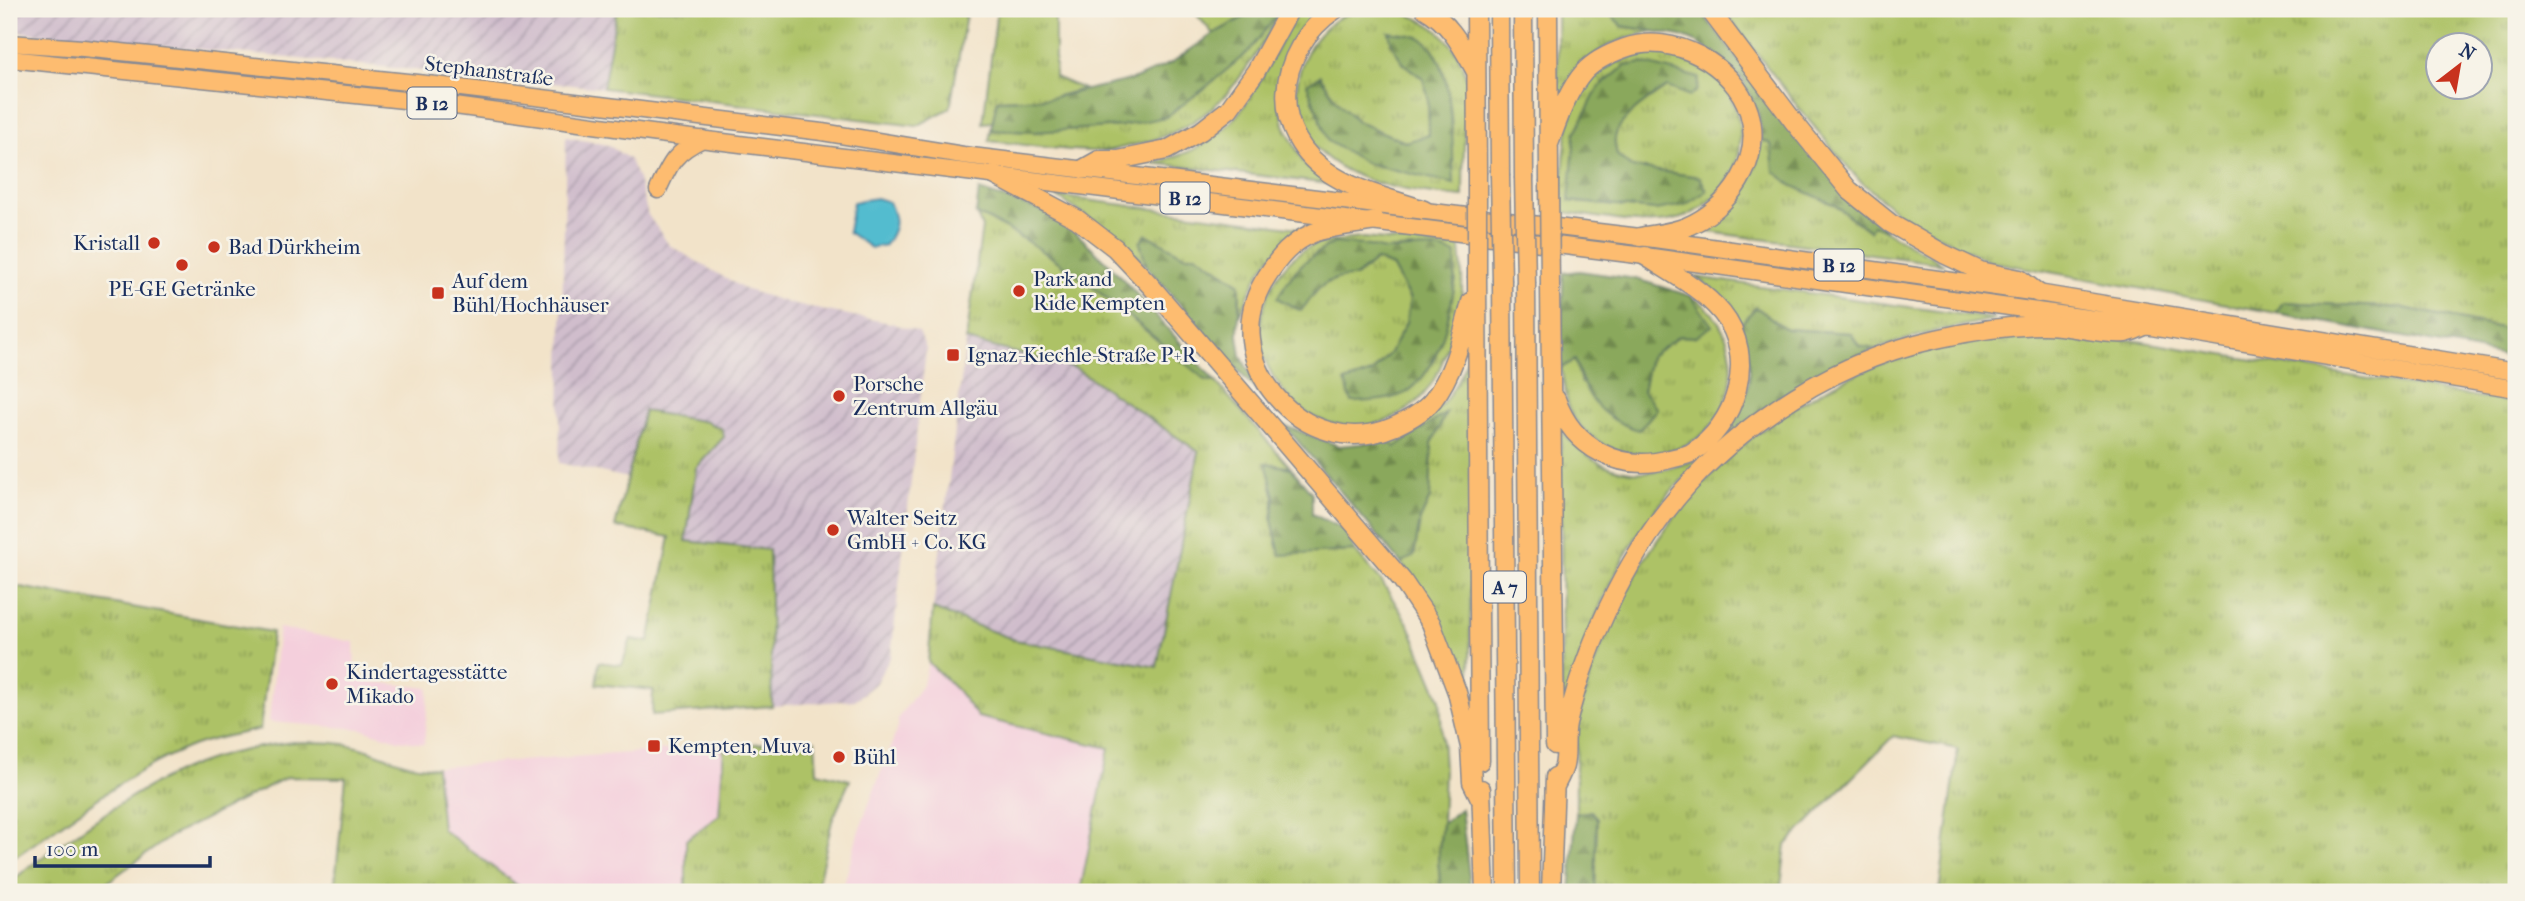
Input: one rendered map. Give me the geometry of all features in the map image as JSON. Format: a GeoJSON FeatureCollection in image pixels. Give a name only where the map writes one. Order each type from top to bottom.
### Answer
{"type":"FeatureCollection","features":[{"type":"Feature","properties":{"kind":"highway"},"geometry":{"type":"LineString","coordinates":[[1083,169],[1099,160],[1118,160],[1167,150],[1201,131],[1229,109],[1256,71],[1290,9]]}},
{"type":"Feature","properties":{"kind":"highway"},"geometry":{"type":"LineString","coordinates":[[1336,9],[1322,18],[1308,33],[1294,55],[1287,75],[1286,103],[1292,131],[1309,157],[1334,177],[1424,210]]}},
{"type":"Feature","properties":{"kind":"highway"},"geometry":{"type":"LineString","coordinates":[[1425,9],[1451,29],[1477,74]]}},
{"type":"Feature","properties":{"kind":"highway"},"geometry":{"type":"LineString","coordinates":[[1476,9],[1481,800],[1485,892]]}},
{"type":"Feature","properties":{"kind":"highway","name":"A 7"},"geometry":{"type":"LineString","coordinates":[[1499,9],[1507,892]]}},
{"type":"Feature","properties":{"kind":"highway","name":"A 7"},"geometry":{"type":"LineString","coordinates":[[1523,9],[1530,892]]}},
{"type":"Feature","properties":{"kind":"highway"},"geometry":{"type":"LineString","coordinates":[[1548,9],[1555,786],[1551,892]]}},
{"type":"Feature","properties":{"kind":"highway"},"geometry":{"type":"LineString","coordinates":[[1709,9],[1849,190],[1890,223],[1944,254],[1980,271],[2020,279],[2038,293]]}},
{"type":"Feature","properties":{"kind":"highway"},"geometry":{"type":"LineString","coordinates":[[1549,144],[1570,95],[1584,72],[1609,54],[1636,44],[1662,43],[1690,51],[1715,66],[1735,86],[1749,112],[1751,139],[1748,166],[1738,185],[1718,209],[1703,219],[1684,229],[1640,237]]}},
{"type":"Feature","properties":{"kind":"highway"},"geometry":{"type":"LineString","coordinates":[[994,175],[1077,219],[1115,248],[1150,285],[1402,580],[1431,623],[1457,692],[1470,747],[1472,782],[1481,800]]}},
{"type":"Feature","properties":{"kind":"highway"},"geometry":{"type":"LineString","coordinates":[[1376,221],[1313,233],[1290,246],[1260,286],[1251,314],[1251,345],[1260,374],[1274,396],[1300,418],[1332,433],[1359,435],[1387,430],[1412,418],[1431,402],[1446,382],[1458,354],[1477,278]]}},
{"type":"Feature","properties":{"kind":"highway"},"geometry":{"type":"LineString","coordinates":[[1551,370],[1562,417],[1579,439],[1600,454],[1630,463],[1658,463],[1690,454],[1713,434],[1730,411],[1738,388],[1741,365],[1735,340],[1724,315],[1702,293],[1645,256]]}},
{"type":"Feature","properties":{"kind":"highway"},"geometry":{"type":"LineString","coordinates":[[1555,786],[1564,765],[1567,726],[1582,673],[1614,593],[1672,503],[1739,438],[1777,409],[1826,378],[1878,356],[1934,339],[1986,330],[2043,325],[2126,333],[2145,326]]}},
{"type":"Feature","properties":{"kind":"main road","name":"Stephanstraße"},"geometry":{"type":"LineString","coordinates":[[9,43],[180,58],[206,69],[433,103],[994,175]]}},
{"type":"Feature","properties":{"kind":"main road","name":"Stephanstraße"},"geometry":{"type":"LineString","coordinates":[[9,59],[178,75],[206,69],[436,85],[822,132],[963,155],[1083,169]]}},
{"type":"Feature","properties":{"kind":"main road"},"geometry":{"type":"LineString","coordinates":[[658,190],[671,160],[686,147],[703,139]]}},
{"type":"Feature","properties":{"kind":"main road","name":"B 12"},"geometry":{"type":"LineString","coordinates":[[1083,169],[1640,237],[2038,293],[2516,372]]}},
{"type":"Feature","properties":{"kind":"main road","name":"B 12"},"geometry":{"type":"LineString","coordinates":[[994,175],[1645,256],[2145,326],[2516,389]]}},
{"type":"Feature","properties":{"kind":"shaded area"},"geometry":{"type":"Polygon","coordinates":[[[9,9],[617,9],[603,88],[9,31],[9,9]]]}},
{"type":"Feature","properties":{"kind":"shaded area"},"geometry":{"type":"Polygon","coordinates":[[[566,137],[608,145],[629,159],[637,176],[648,215],[669,245],[744,289],[795,305],[891,323],[919,332],[926,349],[891,656],[875,684],[855,700],[772,706],[769,550],[686,542],[696,468],[724,437],[645,411],[628,478],[559,463],[566,137]]]}},
{"type":"Feature","properties":{"kind":"shaded area"},"geometry":{"type":"Polygon","coordinates":[[[966,340],[1075,368],[1199,451],[1157,667],[1015,640],[933,609],[966,340]]]}},
{"type":"Feature","properties":{"kind":"shaded area","name":"Kindertagesstätte Mikado"},"geometry":{"type":"Polygon","coordinates":[[[279,628],[354,642],[355,680],[429,688],[424,744],[398,740],[362,729],[269,722],[279,628]]]}},
{"type":"Feature","properties":{"kind":"shaded area"},"geometry":{"type":"Polygon","coordinates":[[[928,662],[957,690],[978,717],[1109,747],[1080,892],[842,892],[858,833],[898,727],[898,718],[923,684],[928,662]]]}},
{"type":"Feature","properties":{"kind":"shaded area"},"geometry":{"type":"Polygon","coordinates":[[[724,746],[719,815],[686,841],[686,892],[526,892],[441,829],[436,767],[724,746]]]}},
{"type":"Feature","properties":{"kind":"green space"},"geometry":{"type":"Polygon","coordinates":[[[617,9],[967,9],[950,108],[917,126],[603,88],[617,9]]]}},
{"type":"Feature","properties":{"kind":"green space"},"geometry":{"type":"Polygon","coordinates":[[[997,9],[1055,9],[1055,77],[1083,89],[1050,98],[998,100],[992,122],[983,123],[997,9]]]}},
{"type":"Feature","properties":{"kind":"green space"},"geometry":{"type":"Polygon","coordinates":[[[1192,9],[1252,9],[1246,16],[1213,34],[1192,9]]]}},
{"type":"Feature","properties":{"kind":"green space"},"geometry":{"type":"Polygon","coordinates":[[[1252,9],[1282,9],[1248,52],[1166,117],[1121,126],[1082,129],[1033,132],[991,130],[997,100],[1050,98],[1135,79],[1171,63],[1213,34],[1246,16],[1252,9]]]}},
{"type":"Feature","properties":{"kind":"green space"},"geometry":{"type":"Polygon","coordinates":[[[1300,9],[1320,9],[1298,32],[1284,57],[1278,91],[1284,125],[1304,164],[1330,184],[1153,163],[1196,148],[1225,128],[1250,97],[1300,9]]]}},
{"type":"Feature","properties":{"kind":"green space"},"geometry":{"type":"Polygon","coordinates":[[[1375,9],[1406,14],[1433,27],[1454,48],[1461,62],[1467,87],[1463,197],[1405,190],[1367,179],[1332,162],[1309,138],[1300,117],[1297,88],[1299,74],[1310,47],[1319,35],[1340,17],[1375,9]],[[1389,32],[1403,63],[1423,79],[1428,96],[1429,135],[1405,142],[1358,122],[1337,101],[1320,76],[1317,114],[1454,184],[1421,38],[1389,32]]]}},
{"type":"Feature","properties":{"kind":"green space"},"geometry":{"type":"Polygon","coordinates":[[[1557,9],[1609,9],[1622,26],[1654,31],[1620,40],[1597,53],[1578,72],[1558,101],[1557,9]]]}},
{"type":"Feature","properties":{"kind":"green space"},"geometry":{"type":"Polygon","coordinates":[[[1699,9],[1788,126],[1886,230],[1873,225],[1870,231],[1833,204],[1791,185],[1774,171],[1771,144],[1762,140],[1758,112],[1743,81],[1723,60],[1696,42],[1681,36],[1622,26],[1607,11],[1699,9]]]}},
{"type":"Feature","properties":{"kind":"green space"},"geometry":{"type":"Polygon","coordinates":[[[1734,9],[2516,9],[2516,331],[2404,308],[2283,302],[2276,313],[1988,261],[1898,213],[1858,179],[1728,16],[1738,17],[1734,9]]]}},
{"type":"Feature","properties":{"kind":"green space"},"geometry":{"type":"Polygon","coordinates":[[[1278,16],[1251,62],[1221,99],[1204,115],[1160,138],[1101,151],[989,141],[991,130],[1033,132],[1121,126],[1278,16]]]}},
{"type":"Feature","properties":{"kind":"green space"},"geometry":{"type":"Polygon","coordinates":[[[1389,32],[1418,36],[1432,48],[1441,64],[1450,105],[1454,184],[1366,163],[1328,141],[1307,84],[1320,76],[1337,101],[1358,122],[1405,142],[1429,135],[1428,96],[1423,79],[1403,63],[1392,45],[1389,32]]]}},
{"type":"Feature","properties":{"kind":"green space"},"geometry":{"type":"Polygon","coordinates":[[[1660,53],[1698,67],[1722,85],[1736,111],[1740,148],[1736,165],[1716,196],[1702,208],[1684,217],[1670,221],[1640,222],[1562,212],[1564,155],[1575,106],[1586,86],[1604,70],[1628,59],[1660,53]],[[1642,63],[1569,201],[1655,210],[1653,171],[1631,167],[1617,155],[1615,140],[1617,131],[1628,116],[1667,87],[1642,63]]]}},
{"type":"Feature","properties":{"kind":"green space"},"geometry":{"type":"Polygon","coordinates":[[[1642,63],[1699,78],[1697,90],[1690,96],[1667,87],[1636,109],[1617,131],[1617,155],[1631,167],[1700,177],[1707,191],[1685,205],[1655,210],[1569,201],[1575,134],[1598,88],[1625,66],[1642,63]]]}},
{"type":"Feature","properties":{"kind":"green space"},"geometry":{"type":"Polygon","coordinates":[[[1762,140],[1771,143],[1791,185],[1833,204],[1869,231],[1873,224],[1944,264],[1702,231],[1727,212],[1743,193],[1754,170],[1762,140]]]}},
{"type":"Feature","properties":{"kind":"green space"},"geometry":{"type":"Polygon","coordinates":[[[979,190],[1045,212],[1073,230],[1109,264],[1216,382],[1206,380],[1067,268],[1007,229],[976,214],[979,190]]]}},
{"type":"Feature","properties":{"kind":"green space"},"geometry":{"type":"Polygon","coordinates":[[[1056,196],[1306,229],[1281,246],[1264,266],[1240,317],[1240,284],[1197,255],[1184,256],[1146,234],[1140,243],[1147,267],[1122,240],[1056,196]]]}},
{"type":"Feature","properties":{"kind":"green space"},"geometry":{"type":"Polygon","coordinates":[[[976,214],[1007,229],[1067,268],[1206,380],[1216,382],[1291,468],[1267,463],[1275,497],[1272,520],[1280,554],[1355,551],[1382,582],[1409,625],[1440,700],[1444,770],[1438,859],[1441,892],[1080,892],[1109,748],[978,717],[956,689],[928,662],[933,609],[1015,640],[1157,667],[1199,452],[1075,368],[966,340],[982,227],[976,214]]]}},
{"type":"Feature","properties":{"kind":"green space"},"geometry":{"type":"Polygon","coordinates":[[[1146,234],[1184,255],[1197,255],[1240,284],[1238,335],[1241,356],[1261,396],[1147,267],[1140,243],[1146,234]]]}},
{"type":"Feature","properties":{"kind":"green space"},"geometry":{"type":"Polygon","coordinates":[[[1363,238],[1460,247],[1462,295],[1443,361],[1427,390],[1417,402],[1389,420],[1353,426],[1318,419],[1297,406],[1278,384],[1268,367],[1260,337],[1263,309],[1268,295],[1274,282],[1291,260],[1316,245],[1363,238]],[[1364,245],[1318,287],[1341,277],[1356,277],[1376,260],[1392,266],[1410,300],[1406,323],[1390,353],[1372,373],[1389,398],[1410,390],[1429,368],[1442,340],[1456,280],[1413,248],[1385,250],[1364,245]]]}},
{"type":"Feature","properties":{"kind":"green space"},"geometry":{"type":"Polygon","coordinates":[[[1334,243],[1385,250],[1436,248],[1456,254],[1454,289],[1439,346],[1422,378],[1404,394],[1382,400],[1352,402],[1345,382],[1372,373],[1390,353],[1406,323],[1410,299],[1392,266],[1376,260],[1355,277],[1329,281],[1301,311],[1277,298],[1301,265],[1334,243]]]}},
{"type":"Feature","properties":{"kind":"green space"},"geometry":{"type":"Polygon","coordinates":[[[1579,271],[1636,279],[1691,296],[1712,326],[1695,337],[1679,336],[1650,357],[1643,391],[1657,409],[1639,430],[1614,420],[1596,405],[1584,385],[1575,360],[1561,368],[1563,273],[1579,271]]]}},
{"type":"Feature","properties":{"kind":"green space"},"geometry":{"type":"Polygon","coordinates":[[[1695,277],[1995,319],[1931,332],[1875,349],[1859,346],[1851,333],[1786,329],[1756,307],[1740,325],[1722,297],[1695,277]]]}},
{"type":"Feature","properties":{"kind":"green space"},"geometry":{"type":"Polygon","coordinates":[[[1691,296],[1707,308],[1719,323],[1727,340],[1731,378],[1727,397],[1719,414],[1701,436],[1686,445],[1669,450],[1632,453],[1603,444],[1586,431],[1572,414],[1561,368],[1575,360],[1581,383],[1643,391],[1650,357],[1679,336],[1695,337],[1691,296]]]}},
{"type":"Feature","properties":{"kind":"green space"},"geometry":{"type":"Polygon","coordinates":[[[2283,302],[2404,308],[2516,331],[2516,358],[2276,313],[2283,302]]]}},
{"type":"Feature","properties":{"kind":"green space"},"geometry":{"type":"Polygon","coordinates":[[[1756,307],[1786,329],[1851,333],[1859,346],[1875,349],[1821,372],[1772,402],[1708,454],[1732,424],[1746,394],[1749,362],[1740,325],[1756,307]]]}},
{"type":"Feature","properties":{"kind":"green space"},"geometry":{"type":"Polygon","coordinates":[[[2045,334],[2131,340],[2516,403],[2516,892],[1939,892],[1958,749],[1893,736],[1786,845],[1781,886],[1812,892],[1595,892],[1597,818],[1591,811],[1576,814],[1576,750],[1582,705],[1607,633],[1628,588],[1682,507],[1715,471],[1751,439],[1832,386],[1878,365],[1919,352],[1981,340],[2045,334]]]}},
{"type":"Feature","properties":{"kind":"green space"},"geometry":{"type":"Polygon","coordinates":[[[1471,351],[1470,709],[1458,669],[1435,615],[1401,563],[1414,555],[1420,520],[1430,498],[1432,443],[1445,415],[1395,448],[1389,441],[1431,416],[1449,395],[1471,351]]]}},
{"type":"Feature","properties":{"kind":"green space"},"geometry":{"type":"Polygon","coordinates":[[[644,411],[707,422],[722,429],[724,437],[696,468],[686,541],[769,550],[772,706],[652,715],[653,690],[596,684],[599,662],[622,665],[631,639],[649,642],[670,537],[615,527],[644,411]]]}},
{"type":"Feature","properties":{"kind":"green space"},"geometry":{"type":"Polygon","coordinates":[[[1446,413],[1432,443],[1430,498],[1420,520],[1414,556],[1401,563],[1285,426],[1339,446],[1389,441],[1395,447],[1446,413]]]}},
{"type":"Feature","properties":{"kind":"green space"},"geometry":{"type":"Polygon","coordinates":[[[1561,431],[1595,460],[1629,472],[1666,469],[1708,454],[1672,490],[1648,520],[1615,573],[1590,630],[1562,719],[1561,431]]]}},
{"type":"Feature","properties":{"kind":"green space"},"geometry":{"type":"Polygon","coordinates":[[[1266,463],[1291,468],[1312,493],[1312,514],[1345,530],[1355,551],[1280,555],[1272,520],[1275,497],[1266,463]]]}},
{"type":"Feature","properties":{"kind":"green space"},"geometry":{"type":"Polygon","coordinates":[[[9,585],[272,632],[260,729],[205,742],[163,759],[117,785],[9,861],[9,585]]]}},
{"type":"Feature","properties":{"kind":"green space"},"geometry":{"type":"Polygon","coordinates":[[[815,740],[817,772],[850,780],[832,821],[816,892],[686,892],[686,840],[719,815],[724,746],[815,740]]]}},
{"type":"Feature","properties":{"kind":"green space"},"geometry":{"type":"Polygon","coordinates":[[[293,742],[346,744],[404,763],[436,767],[442,829],[526,892],[334,892],[346,778],[287,777],[171,836],[102,886],[101,892],[9,892],[9,884],[25,870],[106,813],[150,786],[218,757],[293,742]]]}},
{"type":"Feature","properties":{"kind":"green space"},"geometry":{"type":"Polygon","coordinates":[[[1461,809],[1471,892],[1441,892],[1438,859],[1442,824],[1461,809]]]}},
{"type":"Feature","properties":{"kind":"green space"},"geometry":{"type":"Polygon","coordinates":[[[1591,811],[1597,818],[1595,892],[1570,892],[1576,814],[1591,811]]]}},
{"type":"Feature","properties":{"kind":"water"},"geometry":{"type":"Polygon","coordinates":[[[876,198],[889,202],[894,215],[894,225],[885,245],[871,248],[848,232],[853,202],[876,198]]]}},
{"type":"Feature","properties":{"kind":"place","name":"Kristall"},"geometry":{"type":"Point","coordinates":[154,243]}},
{"type":"Feature","properties":{"kind":"place","name":"Bad Dürkheim"},"geometry":{"type":"Point","coordinates":[214,247]}},
{"type":"Feature","properties":{"kind":"place","name":"PE-GE Getränke"},"geometry":{"type":"Point","coordinates":[182,265]}},
{"type":"Feature","properties":{"kind":"place","name":"Park and Ride Kempten"},"geometry":{"type":"Point","coordinates":[1019,291]}},
{"type":"Feature","properties":{"kind":"place","name":"Auf dem Bühl/Hochhäuser"},"geometry":{"type":"Point","coordinates":[438,293]}},
{"type":"Feature","properties":{"kind":"place","name":"Ignaz-Kiechle-Straße P+R"},"geometry":{"type":"Point","coordinates":[953,355]}},
{"type":"Feature","properties":{"kind":"place","name":"Porsche Zentrum Allgäu"},"geometry":{"type":"Point","coordinates":[839,396]}},
{"type":"Feature","properties":{"kind":"place","name":"Walter Seitz GmbH + Co. KG"},"geometry":{"type":"Point","coordinates":[833,530]}},
{"type":"Feature","properties":{"kind":"place","name":"Kindertagesstätte Mikado"},"geometry":{"type":"Point","coordinates":[332,684]}},
{"type":"Feature","properties":{"kind":"place","name":"Kempten, Muva"},"geometry":{"type":"Point","coordinates":[654,746]}},
{"type":"Feature","properties":{"kind":"place","name":"Bühl"},"geometry":{"type":"Point","coordinates":[839,757]}}]}
